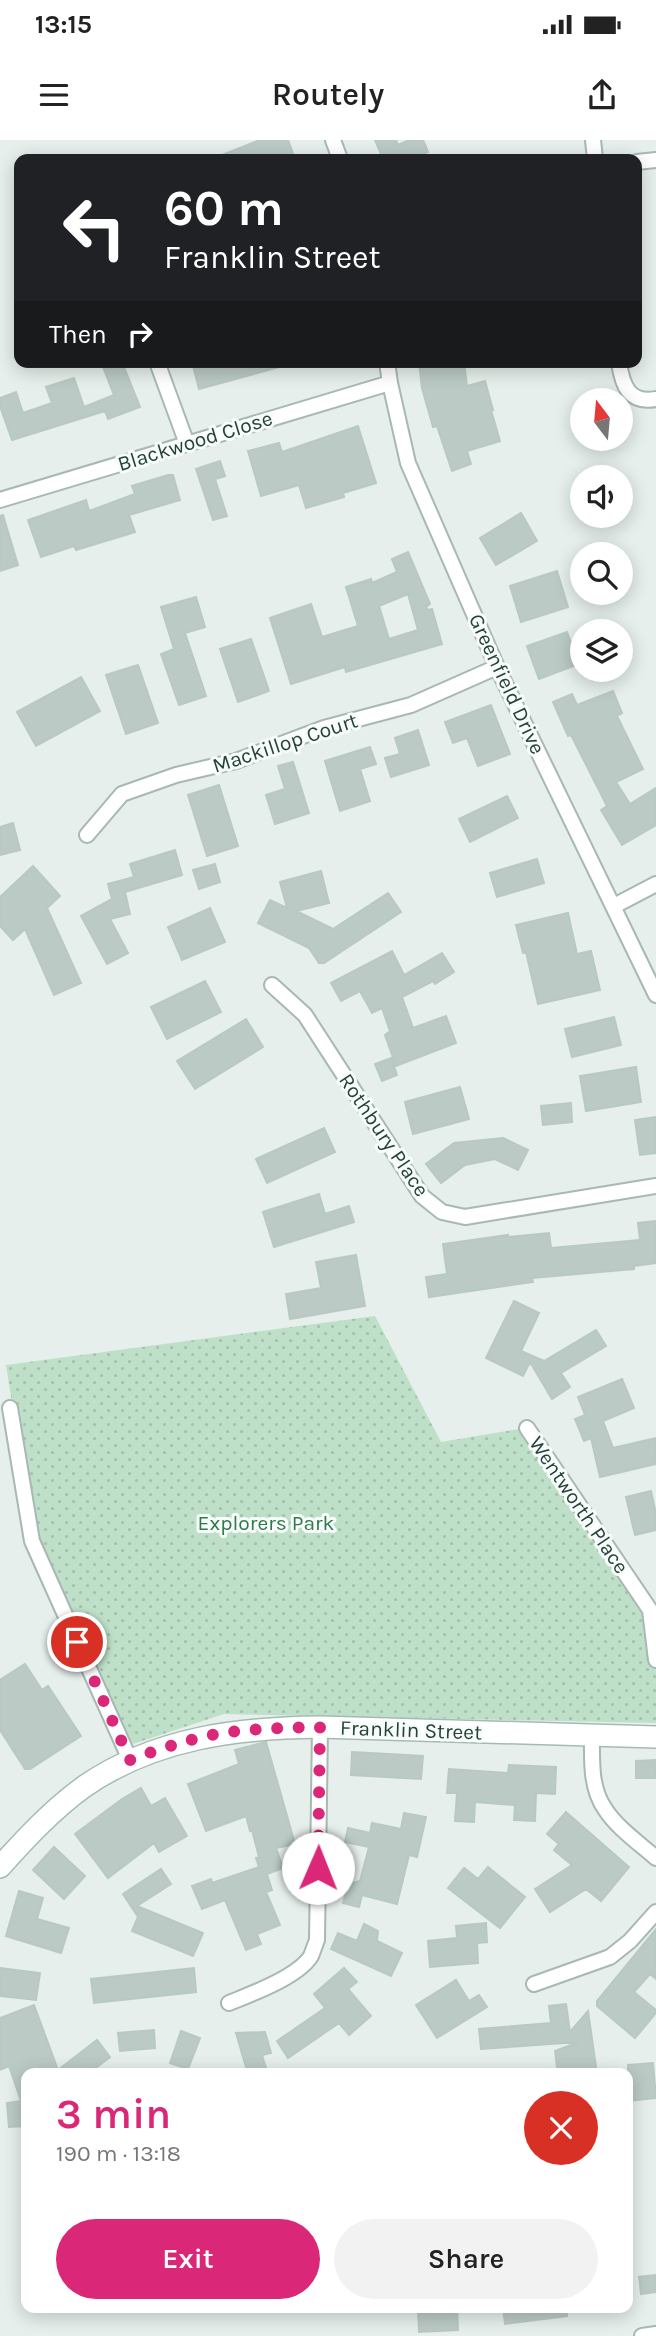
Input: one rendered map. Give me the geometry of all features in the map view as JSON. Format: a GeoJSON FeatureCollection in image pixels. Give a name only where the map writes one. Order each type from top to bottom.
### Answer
{"type":"FeatureCollection","features":[{"type":"Feature","properties":{"kind":"street"},"geometry":{"type":"LineString","coordinates":[[159,368],[187,444]]}},
{"type":"Feature","properties":{"kind":"street","name":"Greenfield Drive"},"geometry":{"type":"LineString","coordinates":[[388,368],[408,463],[497,667],[656,995]]}},
{"type":"Feature","properties":{"kind":"street"},"geometry":{"type":"LineString","coordinates":[[620,368],[623,384],[629,392],[646,401],[656,399]]}},
{"type":"Feature","properties":{"kind":"street","name":"Blackwood Close"},"geometry":{"type":"LineString","coordinates":[[0,500],[390,383]]}},
{"type":"Feature","properties":{"kind":"street","name":"Mackillop Court"},"geometry":{"type":"LineString","coordinates":[[88,835],[122,794],[176,775],[236,761],[324,728],[411,705],[497,667]]}},
{"type":"Feature","properties":{"kind":"street"},"geometry":{"type":"LineString","coordinates":[[614,906],[656,884]]}},
{"type":"Feature","properties":{"kind":"street","name":"Rothbury Place"},"geometry":{"type":"LineString","coordinates":[[272,985],[305,1015],[422,1196],[442,1212],[466,1217],[656,1186]]}},
{"type":"Feature","properties":{"kind":"street"},"geometry":{"type":"LineString","coordinates":[[10,1408],[32,1541],[130,1760]]}},
{"type":"Feature","properties":{"kind":"street","name":"Wentworth Place"},"geometry":{"type":"LineString","coordinates":[[527,1428],[650,1610],[656,1660]]}},
{"type":"Feature","properties":{"kind":"street"},"geometry":{"type":"LineString","coordinates":[[229,2003],[261,1990],[295,1970],[310,1957],[317,1940],[320,1727]]}},
{"type":"Feature","properties":{"kind":"street","name":"Franklin Street"},"geometry":{"type":"LineString","coordinates":[[0,1867],[57,1808],[86,1786],[130,1760],[221,1733],[268,1728],[320,1727],[656,1737]]}},
{"type":"Feature","properties":{"kind":"street"},"geometry":{"type":"LineString","coordinates":[[592,1735],[595,1787],[604,1809],[656,1858]]}},
{"type":"Feature","properties":{"kind":"street"},"geometry":{"type":"LineString","coordinates":[[534,1984],[610,1957],[630,1941],[656,1912]]}},
{"type":"Feature","properties":{"kind":"street"},"geometry":{"type":"LineString","coordinates":[[642,2336],[656,2334]]}},
{"type":"Feature","properties":{"kind":"green space","name":"Explorers Park"},"geometry":{"type":"Polygon","coordinates":[[[375,1316],[441,1442],[525,1428],[649,1611],[656,1643],[656,1723],[224,1714],[133,1744],[34,1541],[6,1365],[375,1316]]]}},
{"type":"Feature","properties":{"kind":"building"},"geometry":{"type":"Polygon","coordinates":[[[260,140],[288,140],[293,154],[225,154],[260,140]]]}},
{"type":"Feature","properties":{"kind":"building"},"geometry":{"type":"Polygon","coordinates":[[[375,140],[396,140],[398,145],[409,140],[423,140],[428,152],[423,154],[381,154],[375,140]]]}},
{"type":"Feature","properties":{"kind":"building"},"geometry":{"type":"Polygon","coordinates":[[[103,368],[124,368],[140,407],[108,419],[105,411],[12,440],[0,406],[0,398],[16,392],[23,413],[52,403],[46,387],[74,378],[84,407],[114,395],[103,368]]]}},
{"type":"Feature","properties":{"kind":"building"},"geometry":{"type":"Polygon","coordinates":[[[194,368],[276,368],[199,389],[194,368]]]}},
{"type":"Feature","properties":{"kind":"building"},"geometry":{"type":"Polygon","coordinates":[[[420,368],[465,368],[467,386],[485,381],[500,441],[467,451],[471,464],[452,471],[437,426],[433,427],[422,388],[420,368]]]}},
{"type":"Feature","properties":{"kind":"building"},"geometry":{"type":"Polygon","coordinates":[[[358,426],[376,483],[343,493],[344,497],[306,508],[299,485],[261,496],[248,451],[279,443],[282,452],[358,426]]]}},
{"type":"Feature","properties":{"kind":"building"},"geometry":{"type":"Polygon","coordinates":[[[220,461],[225,476],[215,479],[227,516],[213,520],[196,469],[220,461]]]}},
{"type":"Feature","properties":{"kind":"building"},"geometry":{"type":"Polygon","coordinates":[[[173,475],[180,500],[129,515],[135,532],[76,550],[74,546],[41,557],[28,520],[86,500],[89,511],[135,494],[132,486],[173,475]]]}},
{"type":"Feature","properties":{"kind":"building"},"geometry":{"type":"Polygon","coordinates":[[[521,513],[537,541],[496,565],[480,538],[521,513]]]}},
{"type":"Feature","properties":{"kind":"building"},"geometry":{"type":"Polygon","coordinates":[[[3,515],[18,565],[0,571],[0,516],[3,515]]]}},
{"type":"Feature","properties":{"kind":"building"},"geometry":{"type":"Polygon","coordinates":[[[408,552],[430,604],[426,607],[428,610],[432,609],[442,644],[346,672],[345,667],[291,684],[270,618],[311,604],[322,637],[358,626],[346,587],[371,579],[372,583],[397,572],[392,559],[408,552]],[[408,594],[379,606],[389,639],[418,630],[408,594]]]}},
{"type":"Feature","properties":{"kind":"building"},"geometry":{"type":"Polygon","coordinates":[[[557,571],[568,607],[521,622],[510,586],[557,571]]]}},
{"type":"Feature","properties":{"kind":"building"},"geometry":{"type":"Polygon","coordinates":[[[196,597],[205,627],[185,633],[206,696],[179,705],[161,654],[174,649],[161,607],[196,597]]]}},
{"type":"Feature","properties":{"kind":"building"},"geometry":{"type":"Polygon","coordinates":[[[567,632],[570,640],[570,667],[539,679],[527,646],[567,632]]]}},
{"type":"Feature","properties":{"kind":"building"},"geometry":{"type":"Polygon","coordinates":[[[251,639],[269,691],[238,702],[220,649],[251,639]]]}},
{"type":"Feature","properties":{"kind":"building"},"geometry":{"type":"Polygon","coordinates":[[[138,665],[158,723],[126,734],[106,675],[138,665]]]}},
{"type":"Feature","properties":{"kind":"building"},"geometry":{"type":"Polygon","coordinates":[[[81,677],[100,711],[36,746],[17,712],[81,677]]]}},
{"type":"Feature","properties":{"kind":"building"},"geometry":{"type":"Polygon","coordinates":[[[613,691],[622,713],[617,716],[643,769],[616,782],[630,804],[656,788],[656,825],[622,845],[601,810],[607,806],[571,735],[568,736],[553,702],[572,694],[577,705],[613,691]]]}},
{"type":"Feature","properties":{"kind":"building"},"geometry":{"type":"Polygon","coordinates":[[[491,705],[510,754],[478,766],[467,738],[453,743],[445,722],[491,705]]]}},
{"type":"Feature","properties":{"kind":"building"},"geometry":{"type":"Polygon","coordinates":[[[418,730],[429,765],[391,777],[385,758],[400,754],[395,738],[418,730]]]}},
{"type":"Feature","properties":{"kind":"building"},"geometry":{"type":"Polygon","coordinates":[[[370,747],[376,764],[360,769],[370,801],[340,811],[325,761],[370,747]]]}},
{"type":"Feature","properties":{"kind":"building"},"geometry":{"type":"Polygon","coordinates":[[[293,762],[309,813],[275,824],[266,795],[285,789],[278,766],[293,762]]]}},
{"type":"Feature","properties":{"kind":"building"},"geometry":{"type":"Polygon","coordinates":[[[219,785],[238,846],[207,856],[188,795],[219,785]]]}},
{"type":"Feature","properties":{"kind":"building"},"geometry":{"type":"Polygon","coordinates":[[[507,796],[518,818],[470,842],[459,819],[507,796]]]}},
{"type":"Feature","properties":{"kind":"building"},"geometry":{"type":"Polygon","coordinates":[[[13,823],[20,850],[0,855],[0,827],[13,823]]]}},
{"type":"Feature","properties":{"kind":"building"},"geometry":{"type":"Polygon","coordinates":[[[175,850],[182,875],[125,892],[130,914],[110,919],[128,953],[107,964],[81,916],[112,899],[108,884],[134,877],[130,864],[175,850]]]}},
{"type":"Feature","properties":{"kind":"building"},"geometry":{"type":"Polygon","coordinates":[[[537,859],[544,883],[497,897],[490,873],[537,859]]]}},
{"type":"Feature","properties":{"kind":"building"},"geometry":{"type":"Polygon","coordinates":[[[215,864],[220,882],[199,889],[193,870],[215,864]]]}},
{"type":"Feature","properties":{"kind":"building"},"geometry":{"type":"Polygon","coordinates":[[[33,866],[60,896],[47,908],[81,983],[54,995],[25,929],[13,940],[0,926],[0,897],[33,866]]]}},
{"type":"Feature","properties":{"kind":"building"},"geometry":{"type":"Polygon","coordinates":[[[321,871],[329,903],[296,911],[333,929],[388,893],[401,912],[324,963],[319,963],[309,948],[258,923],[270,900],[287,908],[280,882],[321,871]]]}},
{"type":"Feature","properties":{"kind":"building"},"geometry":{"type":"Polygon","coordinates":[[[210,908],[225,942],[182,960],[168,927],[210,908]]]}},
{"type":"Feature","properties":{"kind":"building"},"geometry":{"type":"Polygon","coordinates":[[[568,913],[577,954],[591,951],[600,990],[538,1004],[526,952],[523,953],[516,925],[568,913]]]}},
{"type":"Feature","properties":{"kind":"building"},"geometry":{"type":"Polygon","coordinates":[[[392,951],[404,975],[442,953],[454,972],[435,984],[433,981],[402,997],[413,1028],[446,1016],[456,1043],[396,1066],[385,1035],[390,1031],[382,1008],[372,1013],[360,991],[341,1001],[331,983],[392,951]]]}},
{"type":"Feature","properties":{"kind":"building"},"geometry":{"type":"Polygon","coordinates":[[[205,981],[221,1012],[167,1039],[151,1007],[205,981]]]}},
{"type":"Feature","properties":{"kind":"building"},"geometry":{"type":"Polygon","coordinates":[[[614,1017],[621,1045],[572,1057],[565,1029],[614,1017]]]}},
{"type":"Feature","properties":{"kind":"building"},"geometry":{"type":"Polygon","coordinates":[[[246,1019],[263,1047],[195,1089],[177,1061],[246,1019]]]}},
{"type":"Feature","properties":{"kind":"building"},"geometry":{"type":"Polygon","coordinates":[[[391,1058],[397,1075],[382,1081],[375,1064],[391,1058]]]}},
{"type":"Feature","properties":{"kind":"building"},"geometry":{"type":"Polygon","coordinates":[[[636,1067],[641,1102],[586,1111],[580,1076],[636,1067]]]}},
{"type":"Feature","properties":{"kind":"building"},"geometry":{"type":"Polygon","coordinates":[[[460,1087],[469,1119],[413,1134],[405,1102],[460,1087]]]}},
{"type":"Feature","properties":{"kind":"building"},"geometry":{"type":"Polygon","coordinates":[[[571,1103],[572,1122],[543,1125],[541,1106],[571,1103]]]}},
{"type":"Feature","properties":{"kind":"building"},"geometry":{"type":"Polygon","coordinates":[[[656,1117],[656,1153],[640,1155],[635,1120],[656,1117]]]}},
{"type":"Feature","properties":{"kind":"building"},"geometry":{"type":"Polygon","coordinates":[[[324,1128],[335,1152],[267,1183],[256,1159],[324,1128]]]}},
{"type":"Feature","properties":{"kind":"building"},"geometry":{"type":"Polygon","coordinates":[[[503,1138],[528,1150],[518,1170],[495,1159],[465,1165],[441,1183],[426,1164],[454,1143],[503,1138]]]}},
{"type":"Feature","properties":{"kind":"building"},"geometry":{"type":"Polygon","coordinates":[[[319,1194],[325,1214],[349,1206],[354,1222],[274,1247],[263,1212],[319,1194]]]}},
{"type":"Feature","properties":{"kind":"building"},"geometry":{"type":"Polygon","coordinates":[[[656,1221],[656,1263],[634,1266],[634,1269],[532,1278],[533,1282],[429,1297],[426,1277],[447,1274],[443,1244],[508,1235],[549,1233],[551,1248],[640,1240],[638,1223],[656,1221]]]}},
{"type":"Feature","properties":{"kind":"building"},"geometry":{"type":"Polygon","coordinates":[[[356,1255],[365,1306],[290,1319],[286,1294],[321,1288],[316,1262],[356,1255]]]}},
{"type":"Feature","properties":{"kind":"building"},"geometry":{"type":"Polygon","coordinates":[[[514,1301],[539,1313],[521,1351],[544,1361],[596,1330],[606,1346],[561,1373],[570,1387],[552,1399],[530,1362],[523,1376],[486,1358],[514,1301]]]}},
{"type":"Feature","properties":{"kind":"building"},"geometry":{"type":"Polygon","coordinates":[[[622,1379],[634,1408],[603,1421],[613,1448],[656,1438],[656,1464],[600,1477],[591,1438],[584,1441],[575,1419],[585,1415],[578,1397],[622,1379]]]}},
{"type":"Feature","properties":{"kind":"building"},"geometry":{"type":"Polygon","coordinates":[[[651,1491],[656,1530],[635,1535],[626,1497],[651,1491]]]}},
{"type":"Feature","properties":{"kind":"building"},"geometry":{"type":"Polygon","coordinates":[[[25,1664],[42,1690],[48,1686],[81,1736],[30,1769],[25,1769],[0,1730],[0,1680],[25,1664]]]}},
{"type":"Feature","properties":{"kind":"building"},"geometry":{"type":"Polygon","coordinates":[[[266,1742],[295,1844],[276,1848],[283,1868],[267,1874],[272,1890],[266,1892],[280,1925],[257,1934],[261,1944],[246,1950],[225,1900],[202,1909],[192,1886],[211,1879],[212,1883],[259,1867],[252,1830],[250,1831],[246,1816],[206,1831],[188,1784],[239,1764],[235,1750],[266,1742]]]}},
{"type":"Feature","properties":{"kind":"building"},"geometry":{"type":"Polygon","coordinates":[[[352,1752],[423,1756],[421,1779],[351,1775],[352,1752]]]}},
{"type":"Feature","properties":{"kind":"building"},"geometry":{"type":"Polygon","coordinates":[[[656,1760],[656,1778],[636,1778],[636,1761],[656,1760]]]}},
{"type":"Feature","properties":{"kind":"building"},"geometry":{"type":"Polygon","coordinates":[[[509,1765],[556,1767],[555,1794],[536,1793],[535,1821],[514,1820],[515,1805],[475,1802],[474,1822],[455,1821],[457,1793],[447,1793],[449,1769],[508,1773],[509,1765]]]}},
{"type":"Feature","properties":{"kind":"building"},"geometry":{"type":"Polygon","coordinates":[[[141,1788],[151,1806],[165,1798],[187,1836],[159,1852],[154,1843],[108,1878],[75,1834],[141,1788]]]}},
{"type":"Feature","properties":{"kind":"building"},"geometry":{"type":"Polygon","coordinates":[[[566,1812],[629,1867],[601,1901],[586,1889],[550,1912],[535,1889],[572,1865],[554,1850],[559,1844],[547,1834],[566,1812]]]}},
{"type":"Feature","properties":{"kind":"building"},"geometry":{"type":"Polygon","coordinates":[[[404,1813],[426,1817],[417,1857],[409,1855],[397,1904],[362,1895],[359,1907],[343,1903],[348,1884],[360,1881],[369,1847],[345,1842],[348,1828],[370,1833],[372,1823],[401,1829],[404,1813]]]}},
{"type":"Feature","properties":{"kind":"building"},"geometry":{"type":"Polygon","coordinates":[[[54,1847],[85,1876],[64,1899],[33,1870],[54,1847]]]}},
{"type":"Feature","properties":{"kind":"building"},"geometry":{"type":"Polygon","coordinates":[[[488,1867],[525,1897],[500,1928],[448,1888],[464,1868],[478,1879],[488,1867]]]}},
{"type":"Feature","properties":{"kind":"building"},"geometry":{"type":"Polygon","coordinates":[[[161,1869],[171,1884],[137,1906],[203,1933],[193,1956],[132,1931],[138,1917],[123,1894],[161,1869]]]}},
{"type":"Feature","properties":{"kind":"building"},"geometry":{"type":"Polygon","coordinates":[[[19,1891],[43,1898],[37,1919],[69,1928],[61,1953],[6,1936],[19,1891]]]}},
{"type":"Feature","properties":{"kind":"building"},"geometry":{"type":"Polygon","coordinates":[[[486,1923],[487,1942],[477,1943],[478,1963],[430,1967],[428,1941],[457,1938],[456,1926],[486,1923]]]}},
{"type":"Feature","properties":{"kind":"building"},"geometry":{"type":"Polygon","coordinates":[[[364,1924],[378,1931],[377,1941],[402,1953],[391,1976],[331,1949],[338,1933],[357,1941],[364,1924]]]}},
{"type":"Feature","properties":{"kind":"building"},"geometry":{"type":"Polygon","coordinates":[[[656,1929],[656,1979],[650,1974],[634,1992],[656,2010],[656,2013],[635,2038],[597,2006],[597,2001],[656,1929]]]}},
{"type":"Feature","properties":{"kind":"building"},"geometry":{"type":"Polygon","coordinates":[[[0,1968],[40,1973],[36,2000],[0,1996],[0,1968]]]}},
{"type":"Feature","properties":{"kind":"building"},"geometry":{"type":"Polygon","coordinates":[[[194,1968],[196,1992],[94,2003],[91,1979],[194,1968]]]}},
{"type":"Feature","properties":{"kind":"building"},"geometry":{"type":"Polygon","coordinates":[[[344,1968],[357,1982],[348,1989],[371,2016],[349,2035],[339,2023],[288,2058],[277,2041],[325,2008],[314,1994],[344,1968]]]}},
{"type":"Feature","properties":{"kind":"building"},"geometry":{"type":"Polygon","coordinates":[[[456,1980],[469,2001],[479,1995],[487,2007],[437,2038],[416,2005],[456,1980]]]}},
{"type":"Feature","properties":{"kind":"building"},"geometry":{"type":"Polygon","coordinates":[[[566,2004],[570,2032],[588,2011],[596,2068],[557,2068],[555,2051],[579,2042],[481,2049],[479,2029],[551,2023],[549,2006],[566,2004]]]}},
{"type":"Feature","properties":{"kind":"building"},"geometry":{"type":"Polygon","coordinates":[[[34,2005],[57,2068],[21,2068],[21,2101],[9,2066],[0,2070],[0,2018],[34,2005]]]}},
{"type":"Feature","properties":{"kind":"building"},"geometry":{"type":"Polygon","coordinates":[[[154,2030],[155,2048],[120,2051],[118,2033],[154,2030]]]}},
{"type":"Feature","properties":{"kind":"building"},"geometry":{"type":"Polygon","coordinates":[[[181,2031],[200,2038],[188,2068],[170,2063],[181,2031]]]}},
{"type":"Feature","properties":{"kind":"building"},"geometry":{"type":"Polygon","coordinates":[[[265,2032],[271,2053],[262,2055],[266,2068],[246,2068],[236,2033],[265,2032]]]}},
{"type":"Feature","properties":{"kind":"building"},"geometry":{"type":"Polygon","coordinates":[[[97,2040],[110,2057],[96,2068],[61,2068],[97,2040]]]}},
{"type":"Feature","properties":{"kind":"building"},"geometry":{"type":"Polygon","coordinates":[[[653,2063],[656,2098],[633,2100],[633,2068],[628,2068],[628,2065],[653,2063]]]}},
{"type":"Feature","properties":{"kind":"building"},"geometry":{"type":"Polygon","coordinates":[[[21,2101],[21,2126],[9,2127],[7,2103],[21,2101]]]}},
{"type":"Feature","properties":{"kind":"building"},"geometry":{"type":"Polygon","coordinates":[[[656,2275],[656,2292],[641,2294],[639,2277],[656,2275]]]}},
{"type":"Feature","properties":{"kind":"building"},"geometry":{"type":"Polygon","coordinates":[[[418,2313],[457,2313],[458,2330],[419,2332],[418,2313]]]}},
{"type":"Feature","properties":{"kind":"building"},"geometry":{"type":"Polygon","coordinates":[[[504,2313],[567,2313],[567,2316],[505,2324],[504,2313]]]}},
{"type":"Feature","properties":{"kind":"route"},"geometry":{"type":"LineString","coordinates":[[77,1642],[130,1760],[221,1733],[268,1728],[320,1727],[318,1868]]}}]}
